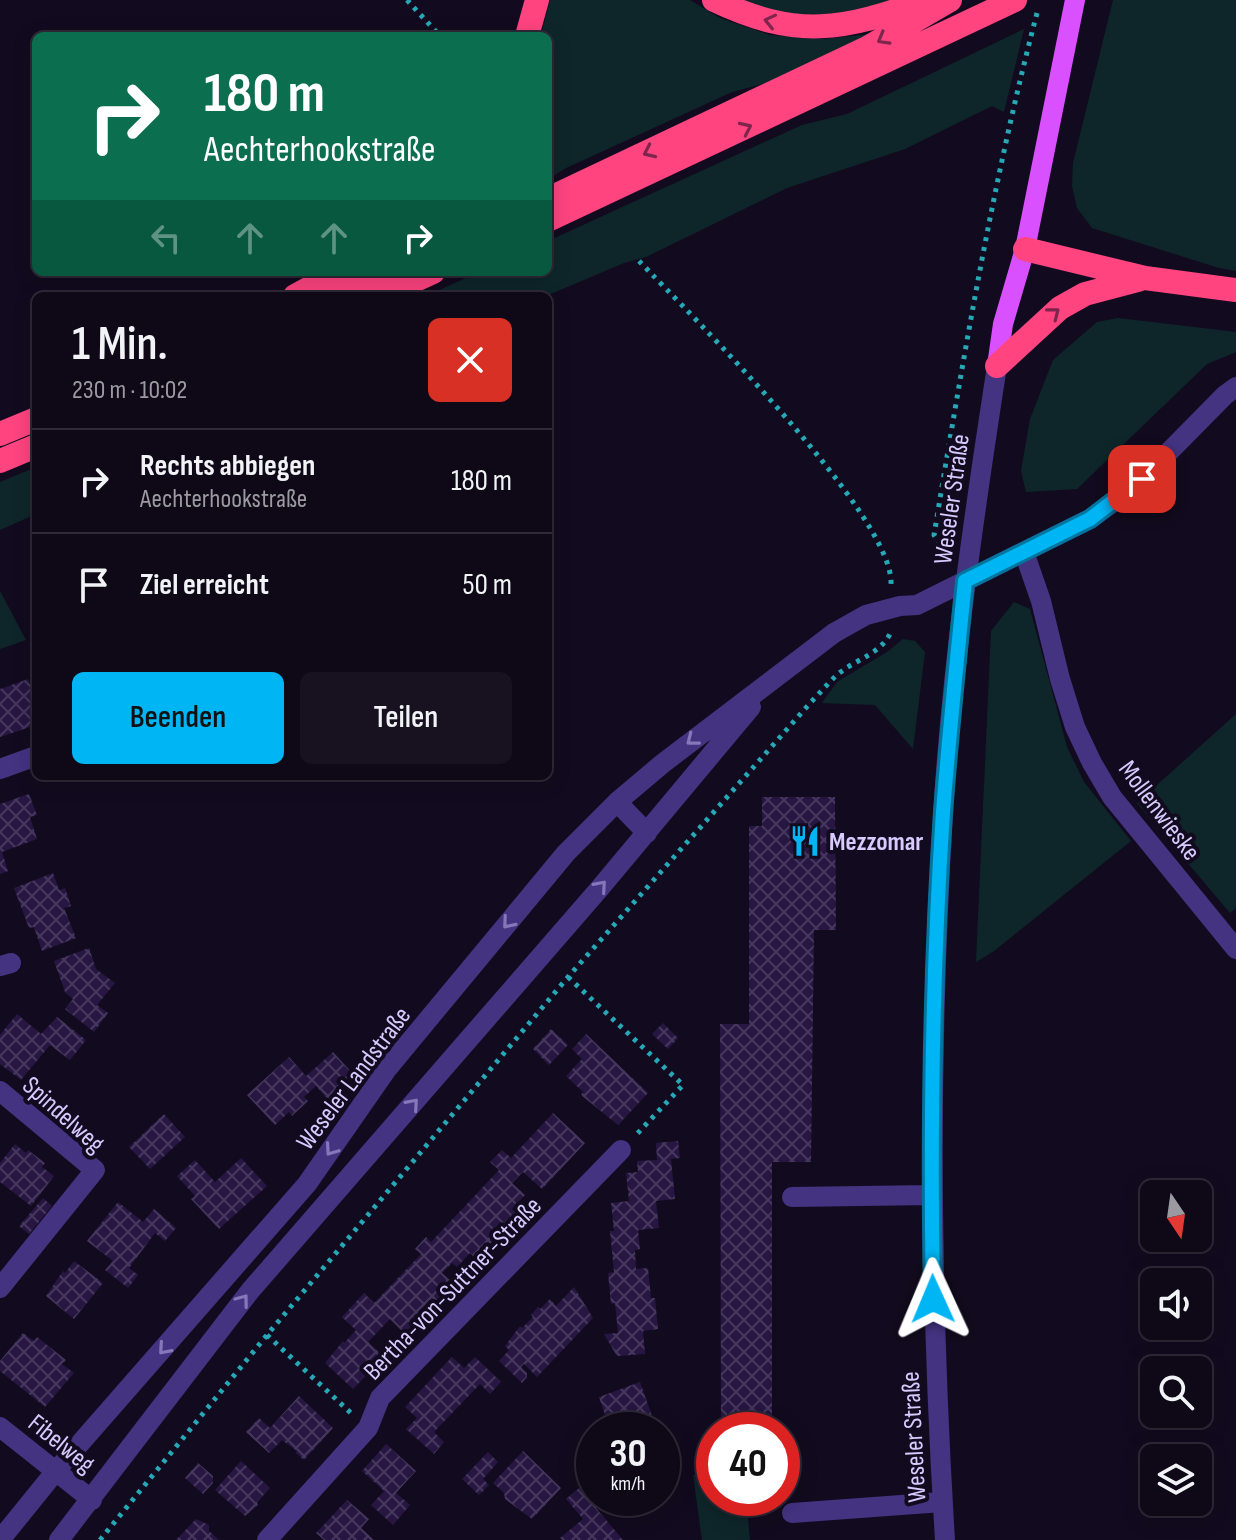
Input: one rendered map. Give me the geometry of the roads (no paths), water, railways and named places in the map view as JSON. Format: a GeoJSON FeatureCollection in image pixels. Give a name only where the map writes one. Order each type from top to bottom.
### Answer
{"type":"FeatureCollection","features":[{"type":"Feature","properties":{"kind":"highway"},"geometry":{"type":"LineString","coordinates":[[528,32],[537,0]]}},
{"type":"Feature","properties":{"kind":"highway"},"geometry":{"type":"LineString","coordinates":[[714,0],[768,22],[840,26],[871,20],[927,0]]}},
{"type":"Feature","properties":{"kind":"highway"},"geometry":{"type":"LineString","coordinates":[[552,197],[869,47],[950,0]]}},
{"type":"Feature","properties":{"kind":"highway"},"geometry":{"type":"LineString","coordinates":[[552,218],[1015,0]]}},
{"type":"Feature","properties":{"kind":"highway"},"geometry":{"type":"LineString","coordinates":[[1025,249],[1145,278],[1236,290]]}},
{"type":"Feature","properties":{"kind":"highway"},"geometry":{"type":"LineString","coordinates":[[302,292],[332,276]]}},
{"type":"Feature","properties":{"kind":"highway"},"geometry":{"type":"LineString","coordinates":[[343,292],[378,276]]}},
{"type":"Feature","properties":{"kind":"highway"},"geometry":{"type":"LineString","coordinates":[[389,292],[424,276]]}},
{"type":"Feature","properties":{"kind":"highway"},"geometry":{"type":"LineString","coordinates":[[997,366],[1049,316],[1072,300],[1145,278]]}},
{"type":"Feature","properties":{"kind":"highway"},"geometry":{"type":"LineString","coordinates":[[0,434],[32,421]]}},
{"type":"Feature","properties":{"kind":"highway"},"geometry":{"type":"LineString","coordinates":[[0,461],[32,448]]}},
{"type":"Feature","properties":{"kind":"main road","name":"Weseler Straße"},"geometry":{"type":"LineString","coordinates":[[997,366],[1003,324],[1025,249],[1075,0]]}},
{"type":"Feature","properties":{"kind":"street","name":"Weseler Straße"},"geometry":{"type":"LineString","coordinates":[[945,1540],[933,1324],[934,985],[943,813],[965,581],[997,366]]}},
{"type":"Feature","properties":{"kind":"street","name":"Weseler Landstraße"},"geometry":{"type":"LineString","coordinates":[[0,1540],[55,1472],[307,1184],[387,1069],[566,853],[617,802],[685,745],[834,633],[866,615],[894,607],[917,605],[1090,519],[1126,493],[1236,387]]}},
{"type":"Feature","properties":{"kind":"street","name":"Mollenwieske"},"geometry":{"type":"LineString","coordinates":[[1024,552],[1041,601],[1075,727],[1092,763],[1112,797],[1236,949]]}},
{"type":"Feature","properties":{"kind":"street","name":"Weseler Landstraße"},"geometry":{"type":"LineString","coordinates":[[59,1540],[250,1291],[647,833],[777,677]]}},
{"type":"Feature","properties":{"kind":"street"},"geometry":{"type":"LineString","coordinates":[[0,769],[32,757]]}},
{"type":"Feature","properties":{"kind":"street"},"geometry":{"type":"LineString","coordinates":[[617,802],[647,833]]}},
{"type":"Feature","properties":{"kind":"street","name":"Spindelweg"},"geometry":{"type":"LineString","coordinates":[[0,1091],[95,1170],[0,1288]]}},
{"type":"Feature","properties":{"kind":"street","name":"Bertha-von-Suttner-Straße"},"geometry":{"type":"LineString","coordinates":[[267,1540],[368,1428],[380,1398],[621,1150]]}},
{"type":"Feature","properties":{"kind":"street"},"geometry":{"type":"LineString","coordinates":[[792,1197],[931,1195]]}},
{"type":"Feature","properties":{"kind":"street","name":"Fibelweg"},"geometry":{"type":"LineString","coordinates":[[0,1427],[92,1500]]}},
{"type":"Feature","properties":{"kind":"street"},"geometry":{"type":"LineString","coordinates":[[800,1512],[942,1502]]}},
{"type":"Feature","properties":{"kind":"place","name":"Mezzomar"},"geometry":{"type":"Point","coordinates":[805,841]}}]}
